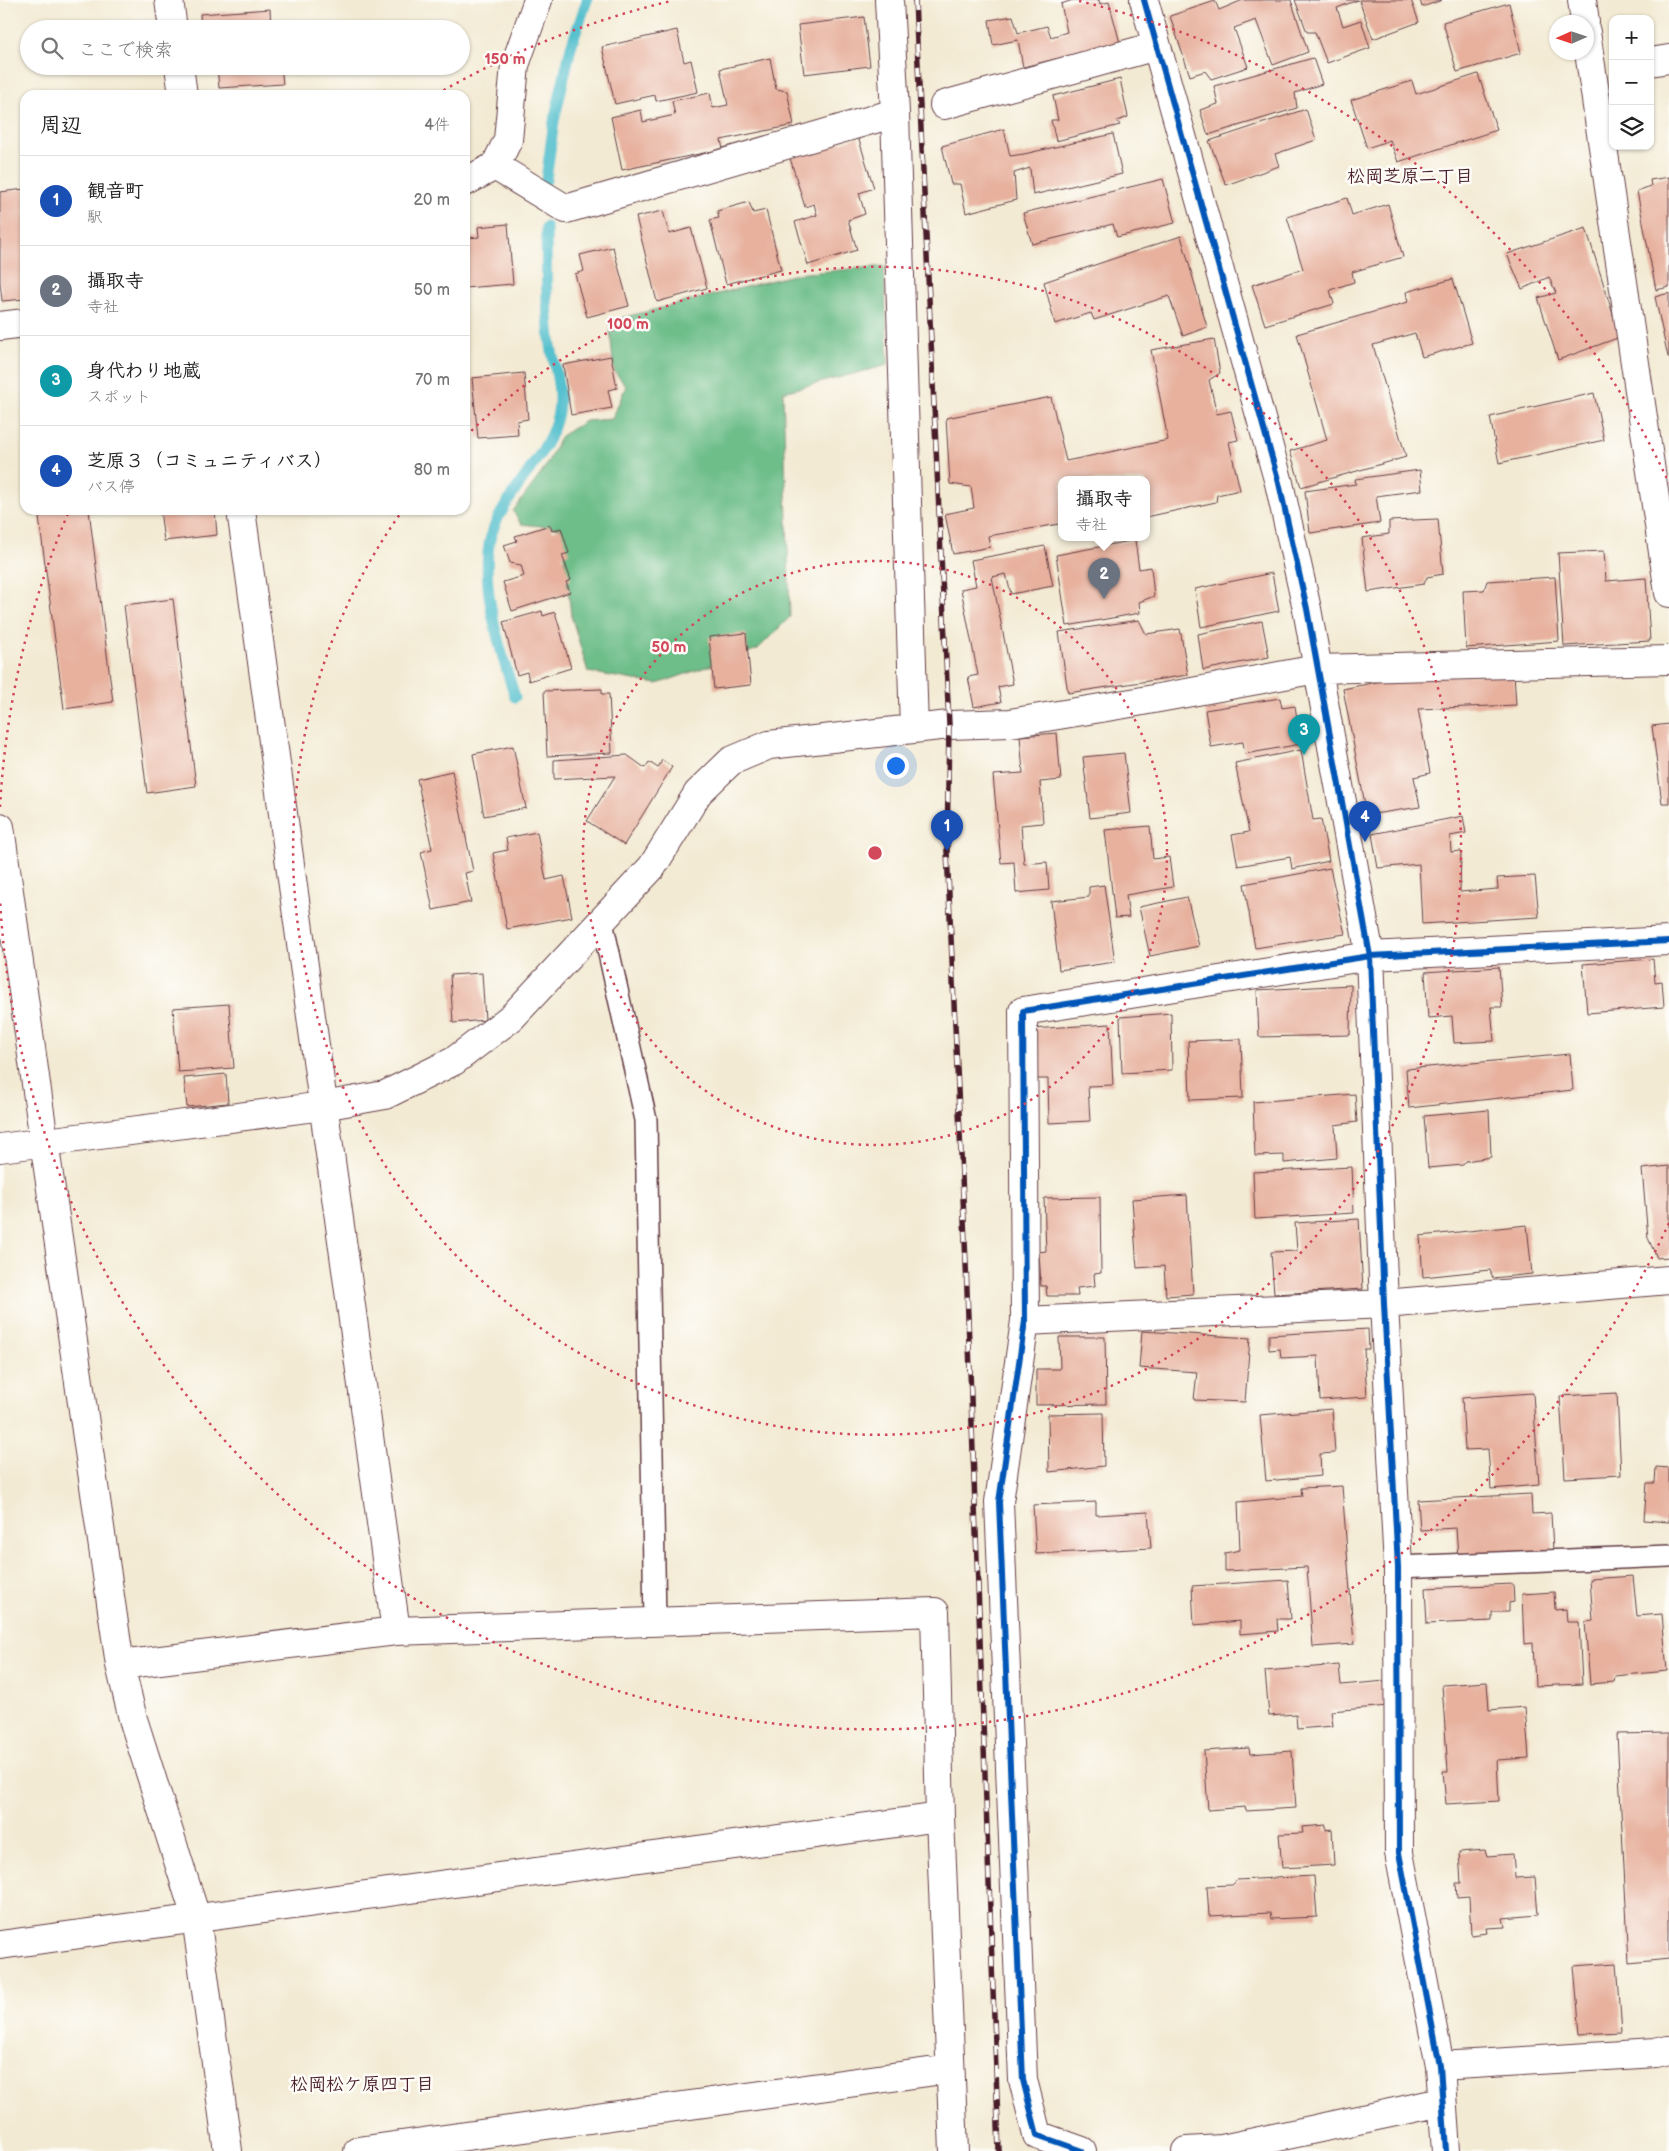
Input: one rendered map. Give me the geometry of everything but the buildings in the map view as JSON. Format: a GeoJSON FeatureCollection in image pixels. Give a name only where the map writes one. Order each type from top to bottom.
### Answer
{"type":"FeatureCollection","features":[{"type":"Feature","properties":{"kind":"street"},"geometry":{"type":"LineString","coordinates":[[169,0],[172,20]]}},
{"type":"Feature","properties":{"kind":"street"},"geometry":{"type":"LineString","coordinates":[[470,179],[495,166],[508,140],[515,65],[538,0]]}},
{"type":"Feature","properties":{"kind":"street"},"geometry":{"type":"LineString","coordinates":[[889,0],[895,113],[914,729]]}},
{"type":"Feature","properties":{"kind":"street"},"geometry":{"type":"LineString","coordinates":[[1144,0],[1279,483],[1307,609],[1370,956],[1384,1304],[1398,1567],[1399,1853],[1440,2066],[1446,2151]]}},
{"type":"Feature","properties":{"kind":"street"},"geometry":{"type":"LineString","coordinates":[[1582,0],[1584,15]]}},
{"type":"Feature","properties":{"kind":"street"},"geometry":{"type":"LineString","coordinates":[[944,106],[1156,46]]}},
{"type":"Feature","properties":{"kind":"street"},"geometry":{"type":"LineString","coordinates":[[1594,50],[1602,69],[1669,593]]}},
{"type":"Feature","properties":{"kind":"street"},"geometry":{"type":"LineString","coordinates":[[1654,61],[1669,59]]}},
{"type":"Feature","properties":{"kind":"street"},"geometry":{"type":"LineString","coordinates":[[180,75],[182,90]]}},
{"type":"Feature","properties":{"kind":"street"},"geometry":{"type":"LineString","coordinates":[[495,166],[566,209],[895,113]]}},
{"type":"Feature","properties":{"kind":"street"},"geometry":{"type":"LineString","coordinates":[[0,326],[20,324]]}},
{"type":"Feature","properties":{"kind":"street"},"geometry":{"type":"LineString","coordinates":[[242,515],[396,1632]]}},
{"type":"Feature","properties":{"kind":"street"},"geometry":{"type":"LineString","coordinates":[[0,1148],[322,1106],[385,1095],[454,1061],[512,1017],[602,922],[652,867],[698,793],[731,760],[769,745],[949,725],[1010,723],[1317,669],[1669,660]]}},
{"type":"Feature","properties":{"kind":"street"},"geometry":{"type":"LineString","coordinates":[[0,827],[120,1665],[133,1719],[196,1917],[228,2151]]}},
{"type":"Feature","properties":{"kind":"street"},"geometry":{"type":"LineString","coordinates":[[1082,2151],[1038,2135],[1023,2080],[999,1502],[1025,1320],[1023,1010],[1370,956],[1669,941]]}},
{"type":"Feature","properties":{"kind":"street"},"geometry":{"type":"LineString","coordinates":[[1025,1320],[1384,1304],[1669,1280]]}},
{"type":"Feature","properties":{"kind":"street"},"geometry":{"type":"LineString","coordinates":[[120,1665],[396,1632],[935,1612],[940,1817],[954,2151]]}},
{"type":"Feature","properties":{"kind":"street"},"geometry":{"type":"LineString","coordinates":[[0,1945],[940,1817]]}},
{"type":"Feature","properties":{"kind":"street"},"geometry":{"type":"LineString","coordinates":[[1440,2066],[1656,2054],[1669,2050]]}},
{"type":"Feature","properties":{"kind":"street"},"geometry":{"type":"LineString","coordinates":[[358,2151],[950,2069]]}},
{"type":"Feature","properties":{"kind":"street"},"geometry":{"type":"LineString","coordinates":[[1186,2151],[1222,2150],[1442,2102]]}},
{"type":"Feature","properties":{"kind":"lane"},"geometry":{"type":"LineString","coordinates":[[602,922],[646,1120],[655,1622]]}},
{"type":"Feature","properties":{"kind":"lane"},"geometry":{"type":"LineString","coordinates":[[1398,1567],[1669,1556]]}},
{"type":"Feature","properties":{"kind":"green space"},"geometry":{"type":"Polygon","coordinates":[[[884,266],[888,365],[783,392],[790,617],[758,649],[657,684],[588,672],[571,615],[561,528],[521,524],[513,511],[543,471],[561,436],[585,421],[612,419],[626,386],[614,371],[609,321],[797,274],[884,266]]]}},
{"type":"Feature","properties":{"kind":"waterway"},"geometry":{"type":"LineString","coordinates":[[546,180],[554,121],[571,47],[587,0]]}},
{"type":"Feature","properties":{"kind":"waterway"},"geometry":{"type":"LineString","coordinates":[[515,697],[494,622],[490,602],[487,563],[490,538],[495,525],[505,506],[546,445],[558,412],[558,387],[548,316],[546,227]]}},
{"type":"Feature","properties":{"kind":"railway"},"geometry":{"type":"LineString","coordinates":[[915,0],[949,725],[947,851],[966,1263],[999,2151]]}},
{"type":"Feature","properties":{"kind":"cycle path"},"geometry":{"type":"LineString","coordinates":[[1144,0],[1279,483],[1307,609],[1370,956],[1384,1304],[1398,1567],[1399,1853],[1440,2066],[1446,2151]]}},
{"type":"Feature","properties":{"kind":"cycle path"},"geometry":{"type":"LineString","coordinates":[[1082,2151],[1037,2135],[1023,2080],[999,1502],[1025,1321],[1023,1011],[1370,956],[1669,941]]}},
{"type":"Feature","properties":{"kind":"place","name":"攝取寺"},"geometry":{"type":"Point","coordinates":[1104,599]}},
{"type":"Feature","properties":{"kind":"place","name":"身代わり地蔵"},"geometry":{"type":"Point","coordinates":[1304,755]}},
{"type":"Feature","properties":{"kind":"place","name":"芝原３（コミュニティバス）"},"geometry":{"type":"Point","coordinates":[1365,842]}},
{"type":"Feature","properties":{"kind":"place","name":"観音町"},"geometry":{"type":"Point","coordinates":[947,851]}},
{"type":"Feature","properties":{"kind":"district","name":"松岡芝原二丁目"},"geometry":{"type":"Point","coordinates":[1410,176]}},
{"type":"Feature","properties":{"kind":"district","name":"松岡松ケ原四丁目"},"geometry":{"type":"Point","coordinates":[362,2084]}}]}
